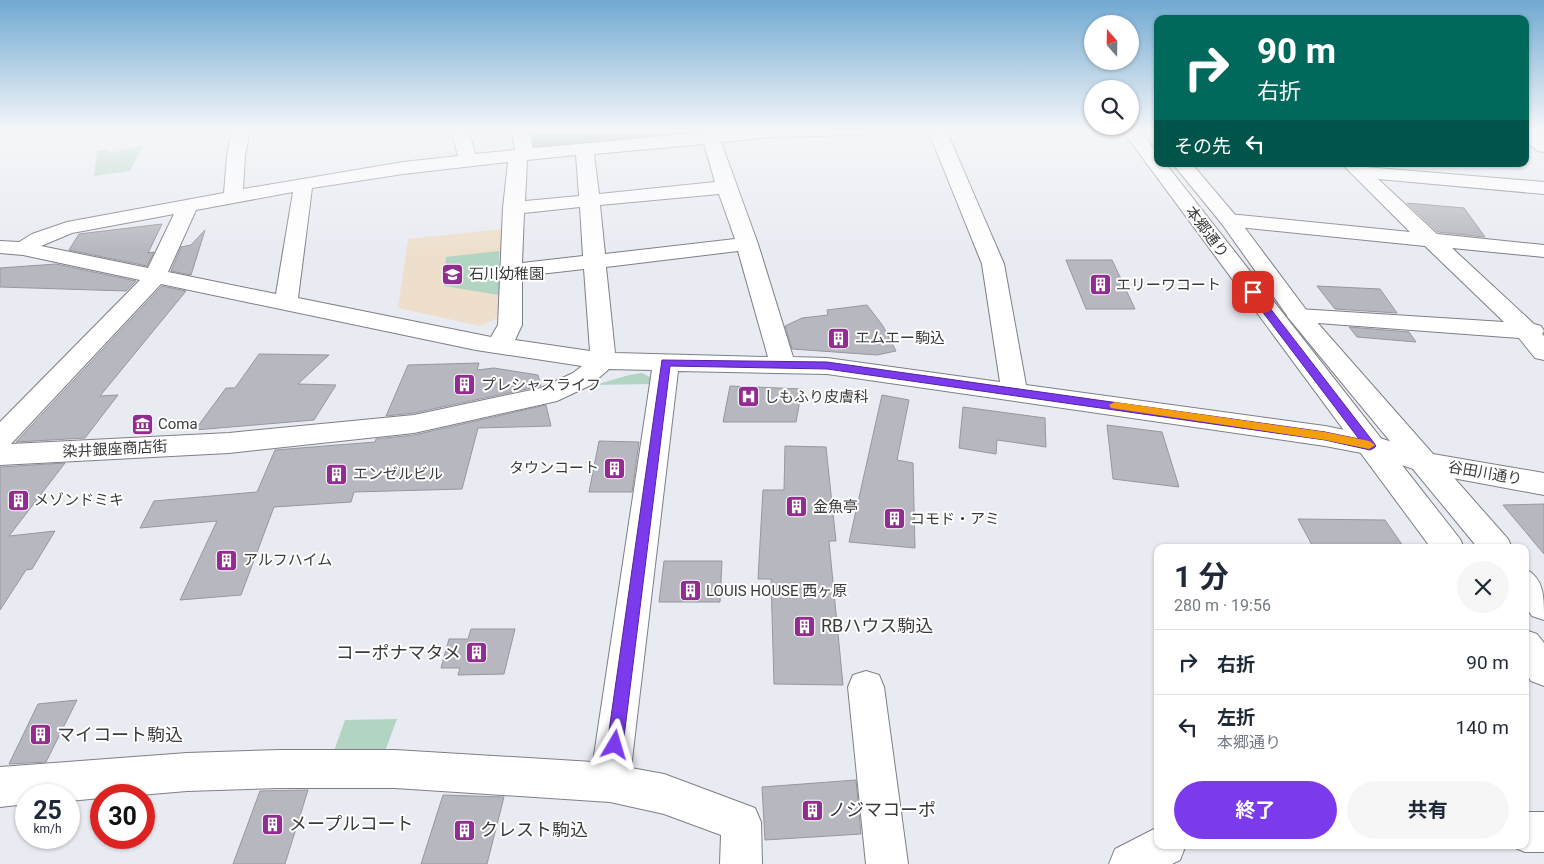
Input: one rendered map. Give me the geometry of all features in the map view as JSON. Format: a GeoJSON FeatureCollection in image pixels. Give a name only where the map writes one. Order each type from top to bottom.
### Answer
{"type":"FeatureCollection","features":[{"type":"Feature","properties":{"kind":"street"},"geometry":{"type":"LineString","coordinates":[[233,197],[235,170]]}},
{"type":"Feature","properties":{"kind":"street"},"geometry":{"type":"LineString","coordinates":[[12,248],[67,228],[301,184],[396,170]]}},
{"type":"Feature","properties":{"kind":"street"},"geometry":{"type":"LineString","coordinates":[[501,346],[504,334],[510,325],[515,170]]}},
{"type":"Feature","properties":{"kind":"street"},"geometry":{"type":"LineString","coordinates":[[587,170],[604,361]]}},
{"type":"Feature","properties":{"kind":"street"},"geometry":{"type":"LineString","coordinates":[[721,170],[747,244],[783,364]]}},
{"type":"Feature","properties":{"kind":"street"},"geometry":{"type":"LineString","coordinates":[[954,170],[993,264],[1014,391]]}},
{"type":"Feature","properties":{"kind":"street","name":"本郷通り"},"geometry":{"type":"LineString","coordinates":[[1161,170],[1446,544]]}},
{"type":"Feature","properties":{"kind":"street","name":"本郷通り"},"geometry":{"type":"LineString","coordinates":[[1187,170],[1229,220],[1299,316],[1494,544]]}},
{"type":"Feature","properties":{"kind":"street"},"geometry":{"type":"LineString","coordinates":[[1358,170],[1535,332],[1544,352]]}},
{"type":"Feature","properties":{"kind":"street"},"geometry":{"type":"LineString","coordinates":[[1377,170],[1544,188]]}},
{"type":"Feature","properties":{"kind":"street"},"geometry":{"type":"LineString","coordinates":[[286,304],[303,189],[301,184]]}},
{"type":"Feature","properties":{"kind":"street"},"geometry":{"type":"LineString","coordinates":[[513,208],[726,187]]}},
{"type":"Feature","properties":{"kind":"street"},"geometry":{"type":"LineString","coordinates":[[0,439],[155,277],[188,206]]}},
{"type":"Feature","properties":{"kind":"street"},"geometry":{"type":"LineString","coordinates":[[1229,220],[1544,251]]}},
{"type":"Feature","properties":{"kind":"street"},"geometry":{"type":"LineString","coordinates":[[511,271],[747,244]]}},
{"type":"Feature","properties":{"kind":"street","name":"谷田川通り"},"geometry":{"type":"LineString","coordinates":[[12,248],[501,346],[604,361],[827,366],[1325,436],[1370,446],[1426,463],[1544,484]]}},
{"type":"Feature","properties":{"kind":"street"},"geometry":{"type":"LineString","coordinates":[[1299,316],[1535,332]]}},
{"type":"Feature","properties":{"kind":"street","name":"染井銀座商店街"},"geometry":{"type":"LineString","coordinates":[[0,456],[229,443],[414,424],[548,395],[582,379],[604,361]]}},
{"type":"Feature","properties":{"kind":"street"},"geometry":{"type":"LineString","coordinates":[[610,782],[666,362]]}},
{"type":"Feature","properties":{"kind":"street"},"geometry":{"type":"LineString","coordinates":[[1529,587],[1544,606]]}},
{"type":"Feature","properties":{"kind":"street"},"geometry":{"type":"LineString","coordinates":[[1529,650],[1544,670]]}},
{"type":"Feature","properties":{"kind":"street"},"geometry":{"type":"LineString","coordinates":[[866,687],[887,864]]}},
{"type":"Feature","properties":{"kind":"street"},"geometry":{"type":"LineString","coordinates":[[0,787],[187,772],[280,769],[395,769],[610,782],[664,794],[741,822],[742,864]]}},
{"type":"Feature","properties":{"kind":"street"},"geometry":{"type":"LineString","coordinates":[[1529,832],[1544,832]]}},
{"type":"Feature","properties":{"kind":"street"},"geometry":{"type":"LineString","coordinates":[[1130,864],[1158,849]]}},
{"type":"Feature","properties":{"kind":"shaded area","name":"石川幼稚園"},"geometry":{"type":"Polygon","coordinates":[[[501,229],[504,315],[480,326],[398,308],[408,239],[501,229]]]}},
{"type":"Feature","properties":{"kind":"green space"},"geometry":{"type":"Polygon","coordinates":[[[95,170],[130,170],[130,171],[94,176],[95,170]]]}},
{"type":"Feature","properties":{"kind":"green space"},"geometry":{"type":"Polygon","coordinates":[[[499,251],[499,295],[444,286],[446,257],[499,251]]]}},
{"type":"Feature","properties":{"kind":"green space"},"geometry":{"type":"Polygon","coordinates":[[[642,373],[650,377],[651,384],[595,385],[629,375],[642,373]]]}},
{"type":"Feature","properties":{"kind":"green space"},"geometry":{"type":"Polygon","coordinates":[[[397,719],[384,754],[333,754],[345,720],[397,719]]]}},
{"type":"Feature","properties":{"kind":"building"},"geometry":{"type":"Polygon","coordinates":[[[1407,203],[1464,208],[1485,237],[1438,232],[1407,203]]]}},
{"type":"Feature","properties":{"kind":"building"},"geometry":{"type":"Polygon","coordinates":[[[162,224],[148,253],[154,252],[147,266],[69,250],[79,234],[162,224]]]}},
{"type":"Feature","properties":{"kind":"building"},"geometry":{"type":"Polygon","coordinates":[[[205,230],[191,275],[171,271],[181,247],[191,245],[205,230]]]}},
{"type":"Feature","properties":{"kind":"building","name":"エリーワコート"},"geometry":{"type":"Polygon","coordinates":[[[1066,260],[1112,260],[1135,309],[1086,309],[1066,260]]]}},
{"type":"Feature","properties":{"kind":"building"},"geometry":{"type":"Polygon","coordinates":[[[56,264],[136,281],[126,291],[0,287],[0,268],[56,264]]]}},
{"type":"Feature","properties":{"kind":"building"},"geometry":{"type":"Polygon","coordinates":[[[162,286],[186,291],[100,396],[118,395],[85,438],[16,442],[162,286]]]}},
{"type":"Feature","properties":{"kind":"building"},"geometry":{"type":"Polygon","coordinates":[[[1317,286],[1380,289],[1397,313],[1335,309],[1317,286]]]}},
{"type":"Feature","properties":{"kind":"building","name":"エムエー駒込"},"geometry":{"type":"Polygon","coordinates":[[[867,305],[883,326],[896,351],[877,355],[792,349],[785,326],[802,318],[828,315],[827,310],[867,305]]]}},
{"type":"Feature","properties":{"kind":"building"},"geometry":{"type":"Polygon","coordinates":[[[1349,327],[1409,332],[1416,342],[1357,337],[1349,327]]]}},
{"type":"Feature","properties":{"kind":"building"},"geometry":{"type":"Polygon","coordinates":[[[259,354],[329,355],[298,384],[336,385],[314,420],[195,430],[226,388],[235,388],[259,354]]]}},
{"type":"Feature","properties":{"kind":"building"},"geometry":{"type":"Polygon","coordinates":[[[479,363],[477,370],[494,368],[538,375],[541,386],[414,413],[386,416],[408,365],[479,363]]]}},
{"type":"Feature","properties":{"kind":"building"},"geometry":{"type":"Polygon","coordinates":[[[730,386],[802,389],[796,422],[723,422],[730,386]]]}},
{"type":"Feature","properties":{"kind":"building"},"geometry":{"type":"Polygon","coordinates":[[[882,395],[909,400],[897,460],[913,463],[915,548],[849,542],[882,395]]]}},
{"type":"Feature","properties":{"kind":"building"},"geometry":{"type":"Polygon","coordinates":[[[546,405],[551,426],[478,428],[462,489],[354,492],[351,502],[274,507],[241,595],[180,600],[217,521],[140,528],[154,501],[257,492],[275,450],[375,442],[376,439],[414,435],[546,405]]]}},
{"type":"Feature","properties":{"kind":"building"},"geometry":{"type":"Polygon","coordinates":[[[963,407],[1045,418],[1046,447],[997,440],[996,454],[959,448],[963,407]]]}},
{"type":"Feature","properties":{"kind":"building"},"geometry":{"type":"Polygon","coordinates":[[[1107,425],[1162,432],[1179,487],[1113,479],[1107,425]]]}},
{"type":"Feature","properties":{"kind":"building","name":"タウンコート"},"geometry":{"type":"Polygon","coordinates":[[[599,441],[639,442],[632,492],[589,492],[599,441]]]}},
{"type":"Feature","properties":{"kind":"building"},"geometry":{"type":"Polygon","coordinates":[[[785,446],[826,447],[836,541],[829,541],[843,685],[774,684],[771,579],[758,579],[763,490],[784,490],[785,446]]]}},
{"type":"Feature","properties":{"kind":"building"},"geometry":{"type":"Polygon","coordinates":[[[65,463],[9,536],[55,531],[32,569],[26,570],[0,610],[0,467],[65,463]]]}},
{"type":"Feature","properties":{"kind":"building"},"geometry":{"type":"Polygon","coordinates":[[[1544,504],[1544,554],[1503,505],[1544,504]]]}},
{"type":"Feature","properties":{"kind":"building"},"geometry":{"type":"Polygon","coordinates":[[[1298,519],[1385,520],[1402,544],[1311,544],[1298,519]]]}},
{"type":"Feature","properties":{"kind":"building","name":"LOUIS HOUSE 西ヶ原"},"geometry":{"type":"Polygon","coordinates":[[[664,561],[722,561],[720,602],[659,602],[664,561]]]}},
{"type":"Feature","properties":{"kind":"building","name":"コーポナマタメ"},"geometry":{"type":"Polygon","coordinates":[[[471,629],[515,629],[504,674],[458,675],[460,668],[441,668],[449,639],[468,639],[471,629]]]}},
{"type":"Feature","properties":{"kind":"building","name":"マイコート駒込"},"geometry":{"type":"Polygon","coordinates":[[[77,700],[46,762],[9,764],[38,704],[77,700]]]}},
{"type":"Feature","properties":{"kind":"building","name":"ノジマコーポ"},"geometry":{"type":"Polygon","coordinates":[[[856,780],[861,834],[765,840],[762,787],[856,780]]]}},
{"type":"Feature","properties":{"kind":"building","name":"メープルコート"},"geometry":{"type":"Polygon","coordinates":[[[308,790],[285,864],[233,864],[260,791],[308,790]]]}},
{"type":"Feature","properties":{"kind":"building","name":"クレスト駒込"},"geometry":{"type":"Polygon","coordinates":[[[443,795],[504,797],[487,864],[421,864],[443,795]]]}},
{"type":"Feature","properties":{"kind":"slow traffic"},"geometry":{"type":"LineString","coordinates":[[1115,405],[1325,436],[1369,445]]}},
{"type":"Feature","properties":{"kind":"place","name":"石川幼稚園"},"geometry":{"type":"Point","coordinates":[453,274]}},
{"type":"Feature","properties":{"kind":"place","name":"エリーワコート"},"geometry":{"type":"Point","coordinates":[1100,285]}},
{"type":"Feature","properties":{"kind":"place","name":"エムエー駒込"},"geometry":{"type":"Point","coordinates":[839,338]}},
{"type":"Feature","properties":{"kind":"place","name":"プレシャスライフ"},"geometry":{"type":"Point","coordinates":[465,385]}},
{"type":"Feature","properties":{"kind":"place","name":"しもふり皮膚科"},"geometry":{"type":"Point","coordinates":[748,397]}},
{"type":"Feature","properties":{"kind":"place","name":"Coma"},"geometry":{"type":"Point","coordinates":[142,424]}},
{"type":"Feature","properties":{"kind":"place","name":"タウンコート"},"geometry":{"type":"Point","coordinates":[615,468]}},
{"type":"Feature","properties":{"kind":"place","name":"エンゼルビル"},"geometry":{"type":"Point","coordinates":[337,474]}},
{"type":"Feature","properties":{"kind":"place","name":"メゾンドミキ"},"geometry":{"type":"Point","coordinates":[18,500]}},
{"type":"Feature","properties":{"kind":"place","name":"金魚亭"},"geometry":{"type":"Point","coordinates":[797,507]}},
{"type":"Feature","properties":{"kind":"place","name":"コモド・アミ"},"geometry":{"type":"Point","coordinates":[894,519]}},
{"type":"Feature","properties":{"kind":"place","name":"アルフハイム"},"geometry":{"type":"Point","coordinates":[227,560]}},
{"type":"Feature","properties":{"kind":"place","name":"LOUIS HOUSE 西ヶ原"},"geometry":{"type":"Point","coordinates":[690,591]}},
{"type":"Feature","properties":{"kind":"place","name":"RBハウス駒込"},"geometry":{"type":"Point","coordinates":[805,626]}},
{"type":"Feature","properties":{"kind":"place","name":"コーポナマタメ"},"geometry":{"type":"Point","coordinates":[477,653]}},
{"type":"Feature","properties":{"kind":"place","name":"マイコート駒込"},"geometry":{"type":"Point","coordinates":[41,735]}},
{"type":"Feature","properties":{"kind":"place","name":"ノジマコーポ"},"geometry":{"type":"Point","coordinates":[812,810]}},
{"type":"Feature","properties":{"kind":"place","name":"メープルコート"},"geometry":{"type":"Point","coordinates":[273,824]}},
{"type":"Feature","properties":{"kind":"place","name":"クレスト駒込"},"geometry":{"type":"Point","coordinates":[464,830]}},
{"type":"Feature","properties":{"kind":"route"},"geometry":{"type":"LineString","coordinates":[[615,745],[666,362],[827,366],[1325,436],[1370,446],[1253,292]]}}]}
